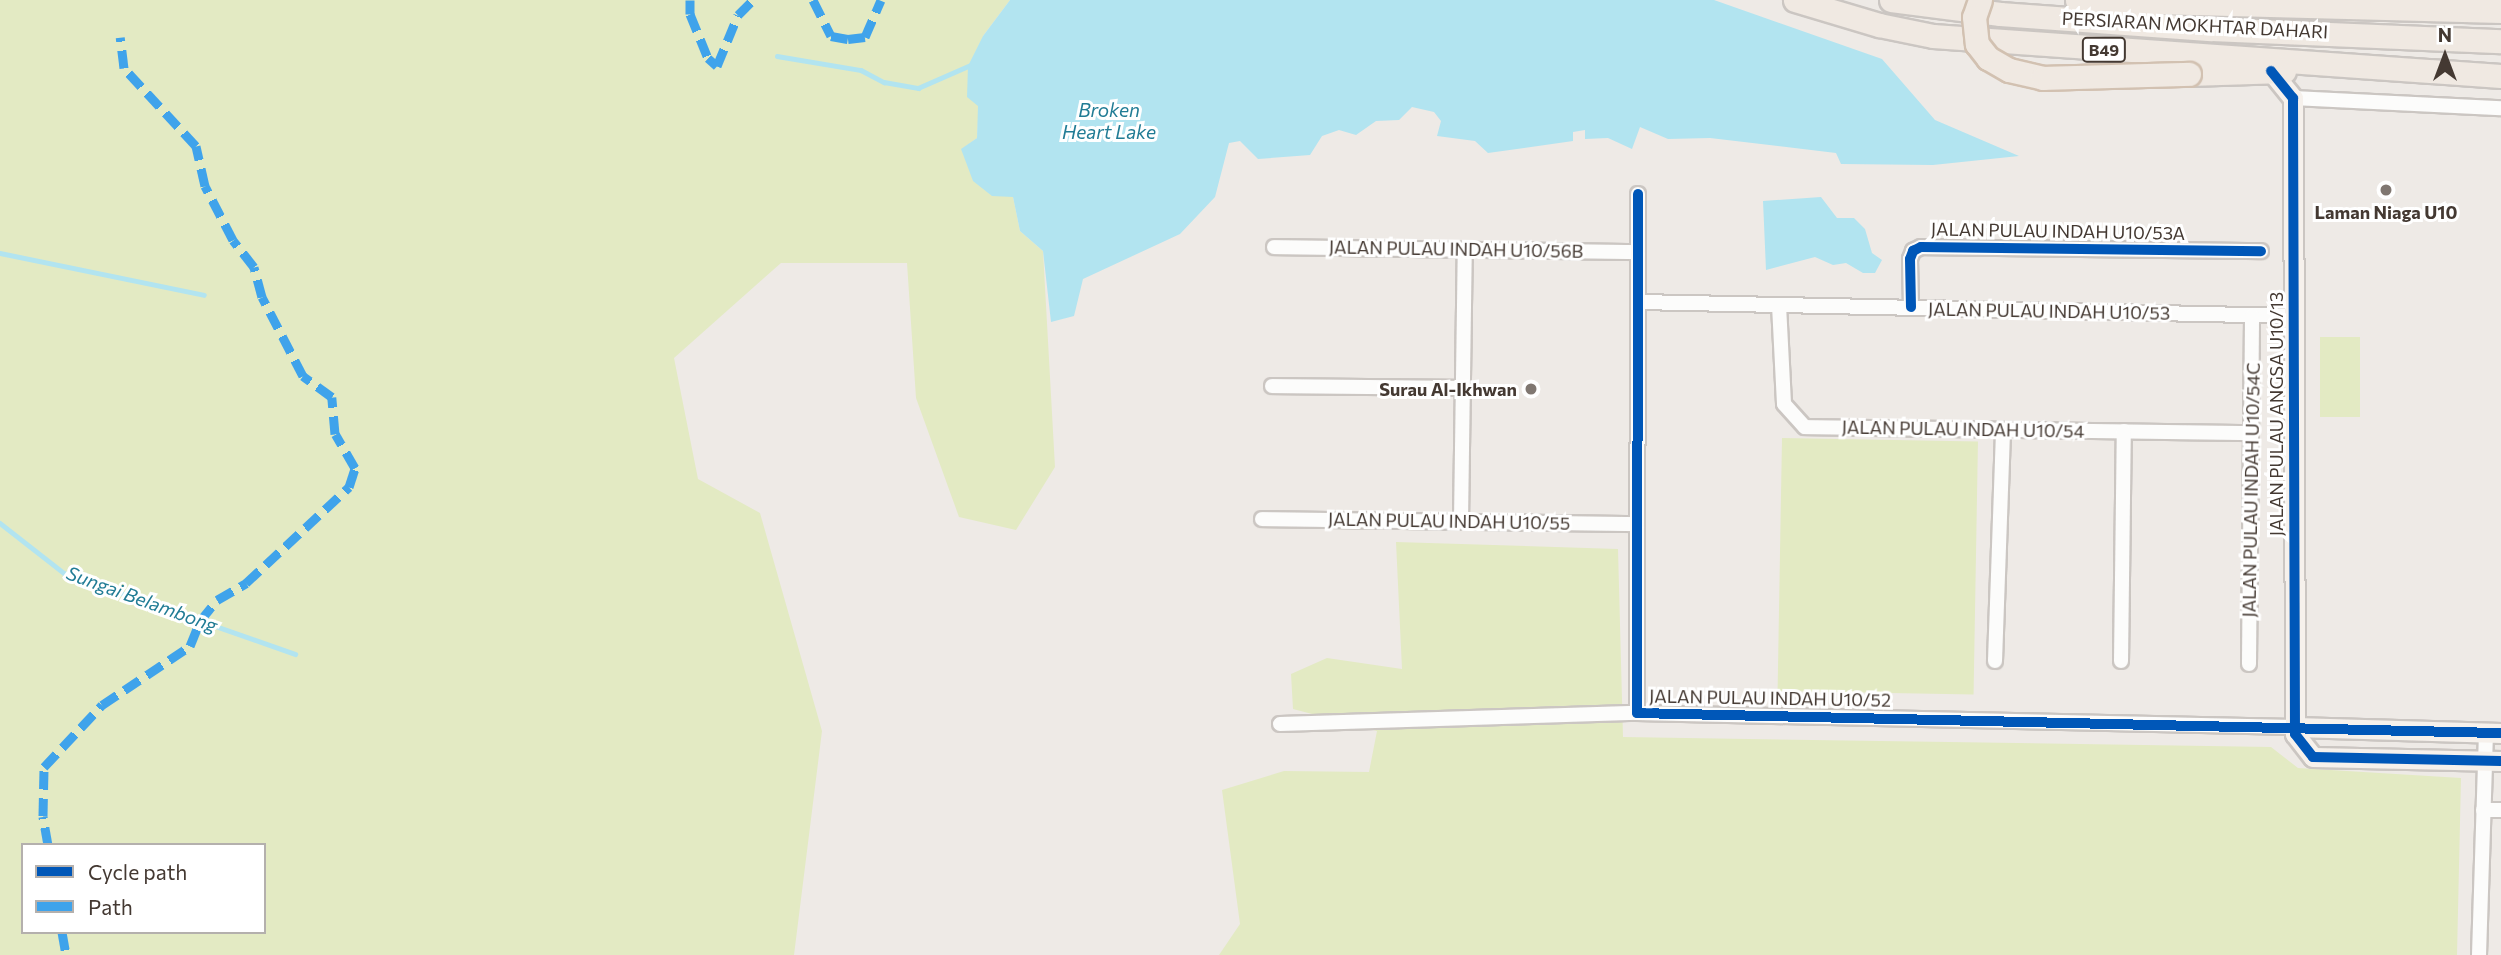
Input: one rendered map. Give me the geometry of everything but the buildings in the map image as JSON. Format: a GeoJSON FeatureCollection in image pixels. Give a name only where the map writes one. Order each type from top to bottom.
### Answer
{"type":"FeatureCollection","features":[{"type":"Feature","properties":{"kind":"main road","name":"B49"},"geometry":{"type":"LineString","coordinates":[[1795,0],[1879,25],[1933,36],[2501,76]]}},
{"type":"Feature","properties":{"kind":"main road","name":"PERSIARAN MOKHTAR DAHARI"},"geometry":{"type":"LineString","coordinates":[[1891,0],[2000,14],[2211,29],[2501,41]]}},
{"type":"Feature","properties":{"kind":"main road"},"geometry":{"type":"LineString","coordinates":[[1980,0],[1974,17],[1977,44],[1988,58],[2008,71],[2043,78],[2271,71],[2417,70]]}},
{"type":"Feature","properties":{"kind":"main road","name":"PERSIARAN MOKHTAR DAHARI"},"geometry":{"type":"LineString","coordinates":[[2077,0],[2180,6],[2501,11]]}},
{"type":"Feature","properties":{"kind":"street"},"geometry":{"type":"LineString","coordinates":[[2271,71],[2293,98],[2501,108]]}},
{"type":"Feature","properties":{"kind":"street","name":"JALAN PULAU ANGSA U10/13"},"geometry":{"type":"LineString","coordinates":[[2293,98],[2295,727],[2303,750],[2313,757],[2493,760]]}},
{"type":"Feature","properties":{"kind":"street","name":"JALAN PULAU INDAH U10/52"},"geometry":{"type":"LineString","coordinates":[[1637,194],[1637,713],[2295,727]]}},
{"type":"Feature","properties":{"kind":"street","name":"JALAN PULAU INDAH U10/56B"},"geometry":{"type":"LineString","coordinates":[[1274,247],[1637,252]]}},
{"type":"Feature","properties":{"kind":"street","name":"JALAN PULAU INDAH U10/53A"},"geometry":{"type":"LineString","coordinates":[[1911,307],[1910,259],[1913,250],[1921,247],[2261,251]]}},
{"type":"Feature","properties":{"kind":"street"},"geometry":{"type":"LineString","coordinates":[[1461,521],[1465,250]]}},
{"type":"Feature","properties":{"kind":"street","name":"JALAN PULAU INDAH U10/53"},"geometry":{"type":"LineString","coordinates":[[1637,302],[2293,316]]}},
{"type":"Feature","properties":{"kind":"street","name":"JALAN PULAU INDAH U10/54"},"geometry":{"type":"LineString","coordinates":[[1779,304],[1784,404],[1805,427],[2251,433]]}},
{"type":"Feature","properties":{"kind":"street","name":"JALAN PULAU INDAH U10/54C"},"geometry":{"type":"LineString","coordinates":[[2249,664],[2252,316]]}},
{"type":"Feature","properties":{"kind":"street"},"geometry":{"type":"LineString","coordinates":[[1272,386],[1463,388]]}},
{"type":"Feature","properties":{"kind":"street"},"geometry":{"type":"LineString","coordinates":[[1994,661],[2003,430]]}},
{"type":"Feature","properties":{"kind":"street"},"geometry":{"type":"LineString","coordinates":[[2121,662],[2124,431]]}},
{"type":"Feature","properties":{"kind":"street","name":"JALAN PULAU INDAH U10/55"},"geometry":{"type":"LineString","coordinates":[[1262,519],[1637,524]]}},
{"type":"Feature","properties":{"kind":"street"},"geometry":{"type":"LineString","coordinates":[[1280,724],[1637,713]]}},
{"type":"Feature","properties":{"kind":"street"},"geometry":{"type":"LineString","coordinates":[[2295,727],[2494,732],[2493,760],[2483,810],[2479,955]]}},
{"type":"Feature","properties":{"kind":"street"},"geometry":{"type":"LineString","coordinates":[[2483,810],[2501,810]]}},
{"type":"Feature","properties":{"kind":"green space"},"geometry":{"type":"Polygon","coordinates":[[[0,0],[1010,0],[983,36],[977,138],[962,149],[1013,197],[1020,231],[1043,251],[1055,467],[1016,530],[959,517],[916,398],[907,263],[781,263],[674,358],[698,479],[760,513],[822,731],[794,955],[0,955],[0,0]]]}},
{"type":"Feature","properties":{"kind":"green space"},"geometry":{"type":"Polygon","coordinates":[[[2320,337],[2360,337],[2360,417],[2320,417],[2320,337]]]}},
{"type":"Feature","properties":{"kind":"green space"},"geometry":{"type":"Polygon","coordinates":[[[1782,438],[1978,441],[1974,694],[1778,691],[1782,438]]]}},
{"type":"Feature","properties":{"kind":"green space"},"geometry":{"type":"Polygon","coordinates":[[[1396,542],[1618,549],[1623,737],[2271,747],[2298,768],[2461,778],[2457,955],[1219,955],[1240,924],[1222,790],[1284,771],[1369,772],[1377,731],[1293,709],[1291,674],[1327,658],[1402,669],[1396,542]]]}},
{"type":"Feature","properties":{"kind":"water","name":"Broken Heart Lake"},"geometry":{"type":"Polygon","coordinates":[[[1010,0],[1714,0],[1882,59],[1935,120],[2019,156],[1933,165],[1841,164],[1836,153],[1710,138],[1668,139],[1640,127],[1632,149],[1608,138],[1585,139],[1585,130],[1573,132],[1573,141],[1488,153],[1475,141],[1437,136],[1441,121],[1434,112],[1412,107],[1399,120],[1376,121],[1356,135],[1339,130],[1322,136],[1310,155],[1258,159],[1240,141],[1229,143],[1215,197],[1180,234],[1083,279],[1074,316],[1051,322],[1043,251],[1020,231],[1013,197],[992,196],[973,181],[961,149],[977,138],[978,106],[967,97],[968,66],[983,36],[1010,0]]]}},
{"type":"Feature","properties":{"kind":"water"},"geometry":{"type":"Polygon","coordinates":[[[1821,197],[1837,218],[1854,218],[1865,229],[1872,253],[1882,260],[1875,273],[1863,273],[1846,263],[1833,265],[1815,257],[1766,270],[1763,201],[1821,197]]]}},
{"type":"Feature","properties":{"kind":"waterway"},"geometry":{"type":"LineString","coordinates":[[777,56],[861,70],[884,82],[918,88],[968,66]]}},
{"type":"Feature","properties":{"kind":"waterway"},"geometry":{"type":"LineString","coordinates":[[0,253],[204,295]]}},
{"type":"Feature","properties":{"kind":"waterway","name":"Sungai Belambong"},"geometry":{"type":"LineString","coordinates":[[0,523],[64,573],[295,654]]}},
{"type":"Feature","properties":{"kind":"marked path"},"geometry":{"type":"LineString","coordinates":[[690,0],[690,14],[708,58],[717,66],[738,15],[753,0]]}},
{"type":"Feature","properties":{"kind":"marked path"},"geometry":{"type":"LineString","coordinates":[[813,0],[831,36],[848,39],[865,37],[881,0]]}},
{"type":"Feature","properties":{"kind":"marked path"},"geometry":{"type":"LineString","coordinates":[[48,843],[43,816],[44,767],[102,705],[190,646],[200,621],[217,600],[246,583],[349,487],[355,468],[335,434],[332,397],[303,376],[262,297],[254,267],[233,240],[205,186],[196,146],[124,68],[120,37]]}},
{"type":"Feature","properties":{"kind":"marked path"},"geometry":{"type":"LineString","coordinates":[[62,934],[66,955]]}},
{"type":"Feature","properties":{"kind":"cycle path"},"geometry":{"type":"LineString","coordinates":[[2271,71],[2293,98],[2295,734],[2313,757],[2501,761]]}},
{"type":"Feature","properties":{"kind":"cycle path"},"geometry":{"type":"LineString","coordinates":[[1638,194],[1637,713],[2501,733]]}},
{"type":"Feature","properties":{"kind":"cycle path"},"geometry":{"type":"LineString","coordinates":[[1911,307],[1910,259],[1913,251],[1921,247],[2261,251]]}},
{"type":"Feature","properties":{"kind":"place","name":"Laman Niaga U10"},"geometry":{"type":"Point","coordinates":[2386,190]}},
{"type":"Feature","properties":{"kind":"place","name":"Surau Al-Ikhwan"},"geometry":{"type":"Point","coordinates":[1531,389]}}]}
